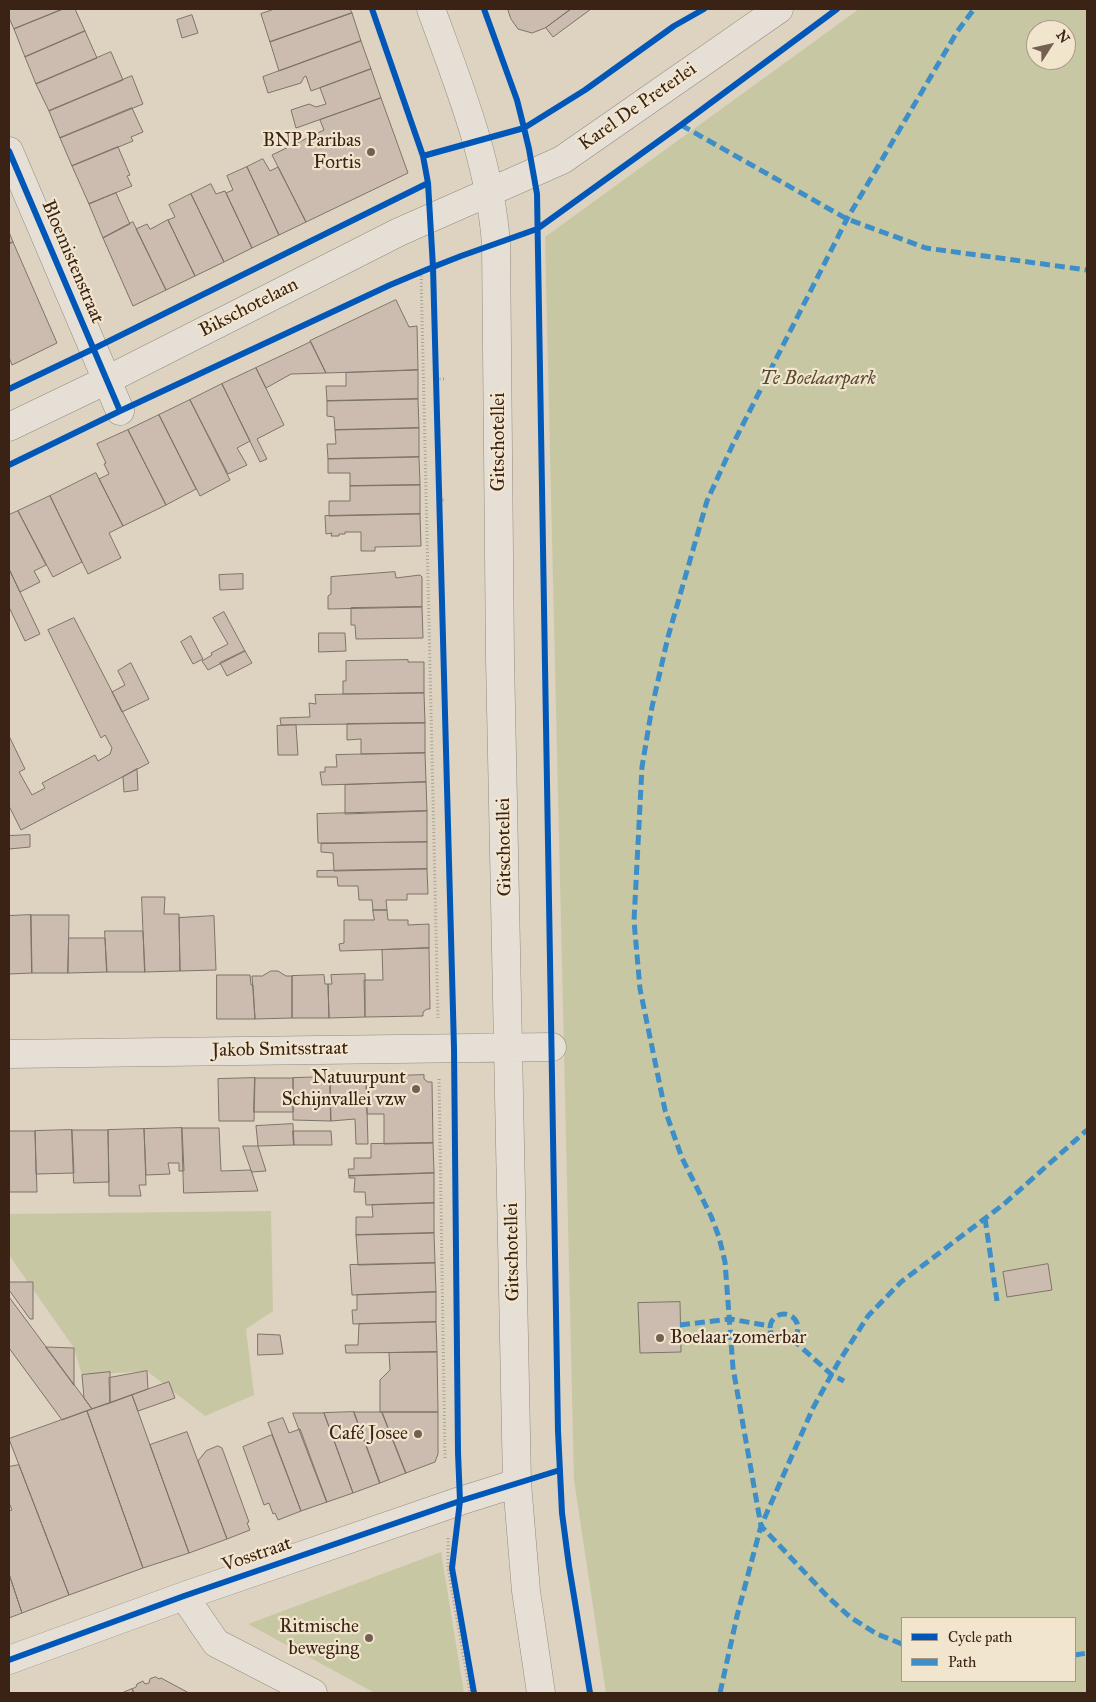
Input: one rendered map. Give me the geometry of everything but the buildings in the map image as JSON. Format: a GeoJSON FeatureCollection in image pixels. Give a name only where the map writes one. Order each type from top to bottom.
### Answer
{"type":"FeatureCollection","features":[{"type":"Feature","properties":{"kind":"street","name":"Gitschotellei"},"geometry":{"type":"LineString","coordinates":[[431,9],[474,126],[490,192],[495,229],[497,270],[500,658],[517,1483],[526,1591],[542,1693]]}},
{"type":"Feature","properties":{"kind":"street","name":"Karel De Preterlei"},"geometry":{"type":"LineString","coordinates":[[490,192],[562,160],[778,9]]}},
{"type":"Feature","properties":{"kind":"street","name":"Bloemistenstraat"},"geometry":{"type":"LineString","coordinates":[[9,151],[120,411]]}},
{"type":"Feature","properties":{"kind":"street","name":"Bikschotelaan"},"geometry":{"type":"LineString","coordinates":[[9,427],[399,232],[490,192]]}},
{"type":"Feature","properties":{"kind":"street","name":"Jakob Smitsstraat"},"geometry":{"type":"LineString","coordinates":[[9,1054],[552,1047]]}},
{"type":"Feature","properties":{"kind":"street","name":"Vosstraat"},"geometry":{"type":"LineString","coordinates":[[9,1660],[184,1596],[517,1483]]}},
{"type":"Feature","properties":{"kind":"street"},"geometry":{"type":"LineString","coordinates":[[184,1596],[216,1644],[313,1693]]}},
{"type":"Feature","properties":{"kind":"path"},"geometry":{"type":"LineString","coordinates":[[484,9],[485,17],[490,25]]}},
{"type":"Feature","properties":{"kind":"path"},"geometry":{"type":"LineString","coordinates":[[413,276],[424,271],[445,1458]]}},
{"type":"Feature","properties":{"kind":"path"},"geometry":{"type":"LineString","coordinates":[[436,370],[436,388]]}},
{"type":"Feature","properties":{"kind":"path"},"geometry":{"type":"LineString","coordinates":[[436,379],[444,379]]}},
{"type":"Feature","properties":{"kind":"path"},"geometry":{"type":"LineString","coordinates":[[439,491],[443,500],[439,510]]}},
{"type":"Feature","properties":{"kind":"path"},"geometry":{"type":"LineString","coordinates":[[460,1501],[452,1568],[474,1693]]}},
{"type":"Feature","properties":{"kind":"path"},"geometry":{"type":"LineString","coordinates":[[448,1532],[448,1568],[470,1693]]}},
{"type":"Feature","properties":{"kind":"green space","name":"Te Boelaarpark"},"geometry":{"type":"Polygon","coordinates":[[[859,9],[1087,9],[1087,1693],[606,1693],[574,1480],[545,237],[859,9]]]}},
{"type":"Feature","properties":{"kind":"green space"},"geometry":{"type":"Polygon","coordinates":[[[271,1211],[273,1311],[246,1329],[254,1395],[205,1416],[147,1371],[82,1375],[74,1348],[9,1255],[9,1214],[271,1211]]]}},
{"type":"Feature","properties":{"kind":"green space"},"geometry":{"type":"Polygon","coordinates":[[[441,1552],[464,1693],[375,1693],[248,1624],[441,1552]]]}},
{"type":"Feature","properties":{"kind":"marked path"},"geometry":{"type":"LineString","coordinates":[[901,1644],[877,1634],[850,1617],[829,1598],[761,1526],[733,1368],[725,1262],[719,1237],[711,1216],[682,1158],[665,1110],[640,989],[634,921],[642,767],[652,707],[668,637],[707,501],[733,444],[847,219],[957,32],[974,9]]}},
{"type":"Feature","properties":{"kind":"marked path"},"geometry":{"type":"LineString","coordinates":[[681,125],[847,219],[926,248],[1087,270]]}},
{"type":"Feature","properties":{"kind":"marked path"},"geometry":{"type":"LineString","coordinates":[[720,1693],[737,1616],[761,1526],[813,1408],[838,1363],[868,1316],[901,1282],[1004,1204],[1087,1130]]}},
{"type":"Feature","properties":{"kind":"marked path"},"geometry":{"type":"LineString","coordinates":[[985,1218],[997,1301]]}},
{"type":"Feature","properties":{"kind":"marked path"},"geometry":{"type":"LineString","coordinates":[[784,1314],[794,1318],[798,1328],[794,1338],[784,1342],[774,1338],[770,1328],[774,1318],[784,1314]]}},
{"type":"Feature","properties":{"kind":"marked path"},"geometry":{"type":"LineString","coordinates":[[680,1325],[730,1319],[770,1326]]}},
{"type":"Feature","properties":{"kind":"marked path"},"geometry":{"type":"LineString","coordinates":[[792,1339],[832,1375],[844,1381]]}},
{"type":"Feature","properties":{"kind":"marked path"},"geometry":{"type":"LineString","coordinates":[[1076,1655],[1087,1653]]}},
{"type":"Feature","properties":{"kind":"cycle path"},"geometry":{"type":"LineString","coordinates":[[372,9],[423,156],[428,183],[433,267],[537,229],[837,9]]}},
{"type":"Feature","properties":{"kind":"cycle path"},"geometry":{"type":"LineString","coordinates":[[484,9],[517,100],[524,128],[585,90],[674,26],[704,9]]}},
{"type":"Feature","properties":{"kind":"cycle path"},"geometry":{"type":"LineString","coordinates":[[423,156],[524,128],[537,194],[558,1431],[562,1513],[590,1693]]}},
{"type":"Feature","properties":{"kind":"cycle path"},"geometry":{"type":"LineString","coordinates":[[9,151],[120,411]]}},
{"type":"Feature","properties":{"kind":"cycle path"},"geometry":{"type":"LineString","coordinates":[[9,389],[428,183]]}},
{"type":"Feature","properties":{"kind":"cycle path"},"geometry":{"type":"LineString","coordinates":[[9,465],[120,411],[390,285],[433,267],[454,1048],[460,1501],[452,1568],[474,1693]]}},
{"type":"Feature","properties":{"kind":"cycle path"},"geometry":{"type":"LineString","coordinates":[[9,1660],[184,1596],[460,1501],[560,1470]]}},
{"type":"Feature","properties":{"kind":"place","name":"BNP Paribas Fortis"},"geometry":{"type":"Point","coordinates":[371,152]}},
{"type":"Feature","properties":{"kind":"place","name":"Natuurpunt Schijnvallei vzw"},"geometry":{"type":"Point","coordinates":[416,1089]}},
{"type":"Feature","properties":{"kind":"place","name":"Boelaar zomerbar"},"geometry":{"type":"Point","coordinates":[660,1338]}},
{"type":"Feature","properties":{"kind":"place","name":"Café Josee"},"geometry":{"type":"Point","coordinates":[418,1434]}},
{"type":"Feature","properties":{"kind":"place","name":"Ritmische beweging"},"geometry":{"type":"Point","coordinates":[369,1638]}}]}
